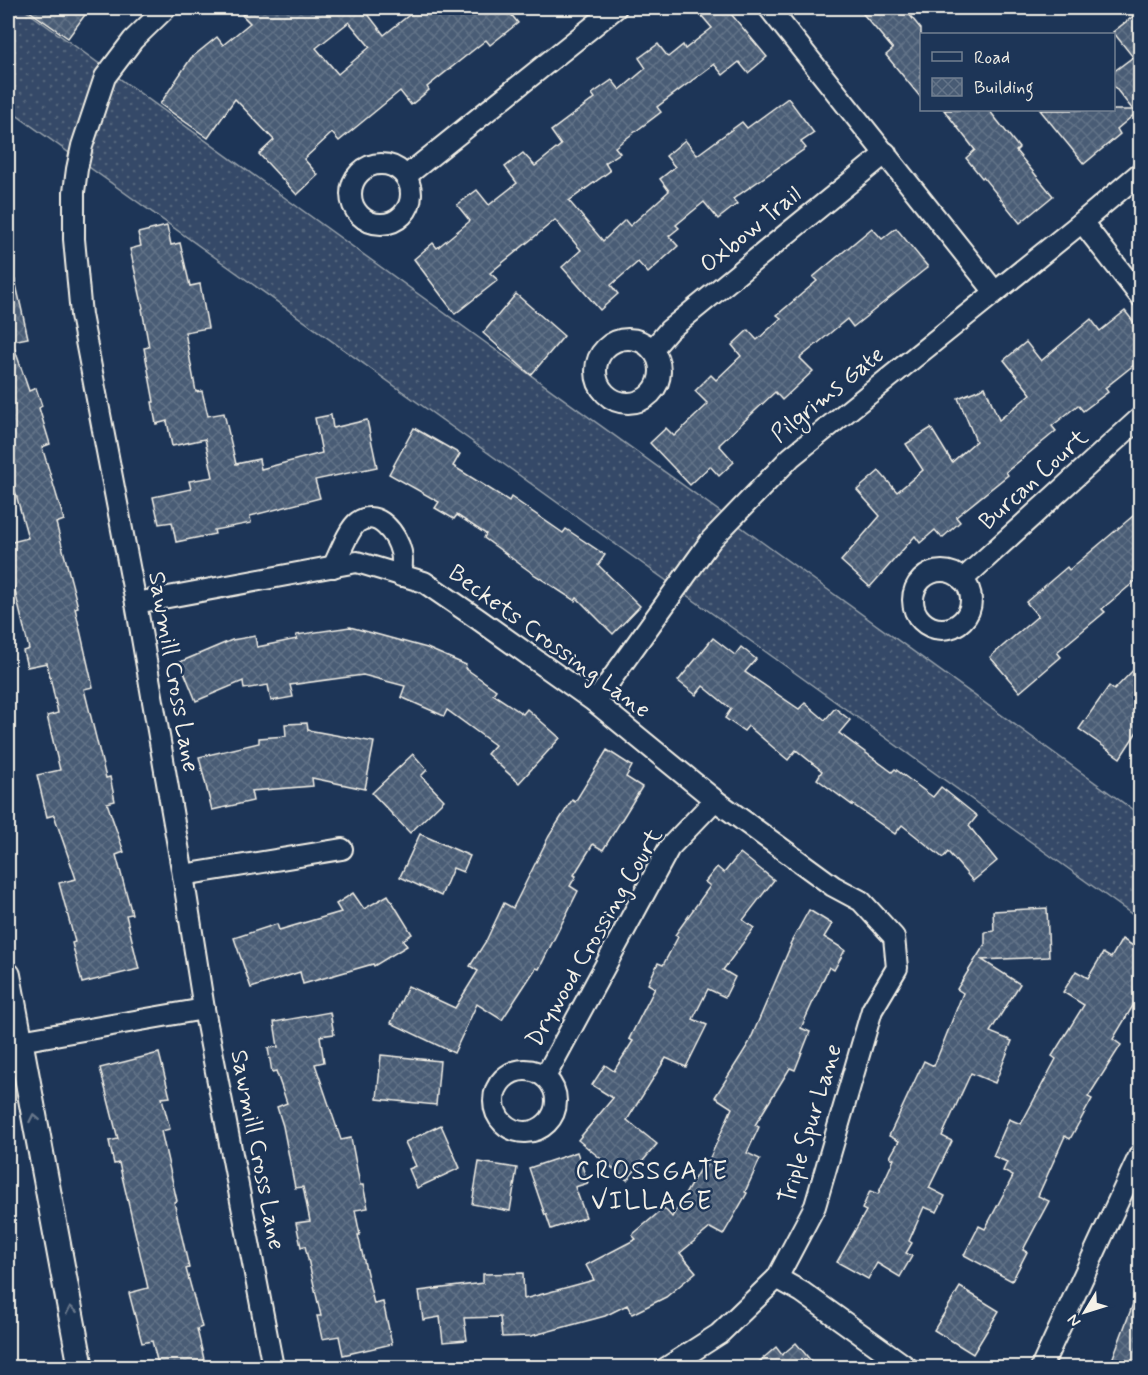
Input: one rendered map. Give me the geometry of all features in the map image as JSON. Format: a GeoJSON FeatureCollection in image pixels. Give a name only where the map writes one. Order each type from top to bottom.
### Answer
{"type":"FeatureCollection","features":[{"type":"Feature","properties":{"kind":"street","name":"Sawmill Cross Lane"},"geometry":{"type":"LineString","coordinates":[[166,8],[133,40],[105,77],[82,146],[74,192],[74,239],[81,315],[136,603],[204,1009],[275,1368]]}},
{"type":"Feature","properties":{"kind":"street"},"geometry":{"type":"LineString","coordinates":[[406,176],[616,8]]}},
{"type":"Feature","properties":{"kind":"street"},"geometry":{"type":"LineString","coordinates":[[769,8],[995,292]]}},
{"type":"Feature","properties":{"kind":"street","name":"Oxbow Trail"},"geometry":{"type":"LineString","coordinates":[[652,350],[669,330],[886,153]]}},
{"type":"Feature","properties":{"kind":"street","name":"Pilgrims Gate"},"geometry":{"type":"LineString","coordinates":[[595,702],[711,540],[791,457],[1140,173]]}},
{"type":"Feature","properties":{"kind":"street"},"geometry":{"type":"LineString","coordinates":[[1082,222],[1140,296]]}},
{"type":"Feature","properties":{"kind":"street","name":"Burcan Court"},"geometry":{"type":"LineString","coordinates":[[962,580],[1140,418]]}},
{"type":"Feature","properties":{"kind":"street"},"geometry":{"type":"LineString","coordinates":[[333,567],[353,526],[361,520],[371,518],[382,522],[395,537],[401,551],[401,576]]}},
{"type":"Feature","properties":{"kind":"street","name":"Beckets Crossing Lane"},"geometry":{"type":"LineString","coordinates":[[136,603],[357,562],[424,582],[595,702],[715,800],[833,886],[861,901],[878,920]]}},
{"type":"Feature","properties":{"kind":"street","name":"Drywood Crossing Court"},"geometry":{"type":"LineString","coordinates":[[545,1077],[669,849],[715,800]]}},
{"type":"Feature","properties":{"kind":"street"},"geometry":{"type":"LineString","coordinates":[[183,875],[342,849]]}},
{"type":"Feature","properties":{"kind":"street","name":"Triple Spur Lane"},"geometry":{"type":"LineString","coordinates":[[666,1368],[719,1334],[777,1278],[815,1206],[872,1010],[897,968],[894,937],[878,920]]}},
{"type":"Feature","properties":{"kind":"street"},"geometry":{"type":"LineString","coordinates":[[8,975],[81,1368]]}},
{"type":"Feature","properties":{"kind":"street"},"geometry":{"type":"LineString","coordinates":[[20,1041],[204,1009]]}},
{"type":"Feature","properties":{"kind":"street"},"geometry":{"type":"LineString","coordinates":[[1041,1368],[1140,1154]]}},
{"type":"Feature","properties":{"kind":"street"},"geometry":{"type":"LineString","coordinates":[[777,1278],[802,1292],[908,1368]]}},
{"type":"Feature","properties":{"kind":"shaded area"},"geometry":{"type":"Polygon","coordinates":[[[8,8],[22,8],[1140,815],[1140,920],[8,109],[8,8]]]}},
{"type":"Feature","properties":{"kind":"building"},"geometry":{"type":"Polygon","coordinates":[[[25,8],[90,8],[68,38],[25,8]]]}},
{"type":"Feature","properties":{"kind":"building"},"geometry":{"type":"Polygon","coordinates":[[[251,8],[366,8],[364,9],[384,35],[418,8],[506,8],[518,23],[490,45],[486,40],[427,87],[429,90],[411,105],[400,91],[339,141],[332,133],[304,159],[318,175],[297,195],[259,154],[274,140],[235,99],[208,138],[160,104],[191,58],[217,37],[223,45],[250,23],[242,15],[251,8]],[[349,22],[316,48],[338,74],[370,47],[349,22]]]}},
{"type":"Feature","properties":{"kind":"building"},"geometry":{"type":"Polygon","coordinates":[[[695,8],[726,8],[767,57],[748,73],[739,62],[723,75],[714,64],[657,107],[661,112],[615,147],[620,153],[605,163],[610,171],[569,201],[603,241],[625,220],[630,226],[669,191],[660,179],[675,167],[666,156],[685,140],[697,155],[742,122],[747,128],[788,98],[814,133],[801,142],[806,148],[733,199],[737,204],[718,219],[704,202],[676,225],[679,228],[669,236],[678,246],[648,273],[638,262],[611,285],[618,294],[600,310],[562,267],[581,250],[555,220],[490,273],[498,280],[455,314],[414,259],[433,243],[437,248],[470,221],[457,205],[477,190],[489,205],[517,183],[505,167],[523,153],[535,166],[561,145],[551,131],[595,98],[592,94],[612,80],[620,90],[646,68],[639,58],[658,44],[668,57],[683,45],[685,49],[712,28],[695,8]]]}},
{"type":"Feature","properties":{"kind":"building"},"geometry":{"type":"Polygon","coordinates":[[[858,8],[904,8],[921,29],[920,97],[886,55],[893,49],[858,8]]]}},
{"type":"Feature","properties":{"kind":"building"},"geometry":{"type":"Polygon","coordinates":[[[1140,11],[1140,119],[1136,113],[1117,129],[1120,134],[1084,164],[1041,111],[1133,110],[1115,88],[1115,70],[1133,57],[1113,32],[1140,11]]]}},
{"type":"Feature","properties":{"kind":"building"},"geometry":{"type":"Polygon","coordinates":[[[945,111],[990,111],[1019,148],[1016,151],[1053,196],[1020,223],[966,158],[975,150],[945,111]]]}},
{"type":"Feature","properties":{"kind":"building"},"geometry":{"type":"Polygon","coordinates":[[[167,226],[171,245],[180,243],[190,286],[200,284],[208,328],[185,332],[196,392],[202,391],[208,416],[224,413],[236,464],[259,459],[261,469],[322,453],[315,418],[331,415],[333,428],[367,420],[377,467],[315,480],[320,498],[250,516],[251,523],[214,530],[215,534],[176,542],[172,522],[159,524],[153,497],[191,489],[189,481],[213,477],[205,439],[172,446],[167,421],[156,424],[144,348],[149,347],[130,249],[141,246],[138,233],[167,226]]]}},
{"type":"Feature","properties":{"kind":"building"},"geometry":{"type":"Polygon","coordinates":[[[872,228],[882,239],[896,228],[928,267],[853,327],[847,319],[800,358],[813,371],[782,400],[775,392],[719,445],[734,462],[719,476],[710,466],[690,485],[650,443],[666,428],[674,436],[708,404],[695,391],[711,375],[716,380],[741,356],[732,345],[748,330],[757,340],[781,318],[777,315],[817,281],[813,277],[872,228]]]}},
{"type":"Feature","properties":{"kind":"building"},"geometry":{"type":"Polygon","coordinates":[[[8,280],[15,280],[28,338],[12,341],[29,391],[36,388],[42,406],[39,408],[50,444],[42,447],[64,520],[56,523],[78,607],[75,608],[93,687],[84,689],[106,778],[110,777],[115,801],[107,803],[124,852],[116,855],[132,914],[126,915],[139,969],[82,983],[72,943],[75,942],[59,883],[76,879],[54,815],[47,817],[37,775],[60,770],[47,716],[58,713],[47,663],[27,667],[23,651],[29,649],[8,568],[8,543],[28,538],[11,476],[8,478],[8,280]]]}},
{"type":"Feature","properties":{"kind":"building"},"geometry":{"type":"Polygon","coordinates":[[[516,294],[564,336],[531,375],[483,333],[516,294]]]}},
{"type":"Feature","properties":{"kind":"building"},"geometry":{"type":"Polygon","coordinates":[[[1125,311],[1140,330],[1140,360],[1105,388],[1108,392],[1083,411],[1078,405],[1052,426],[1056,431],[1006,472],[1008,475],[956,517],[960,522],[942,538],[935,530],[920,543],[915,536],[870,587],[841,561],[880,516],[857,490],[879,471],[897,492],[923,470],[906,444],[931,428],[952,462],[976,441],[958,398],[985,387],[999,420],[1031,394],[1004,360],[1026,342],[1041,361],[1091,319],[1100,331],[1125,311]]]}},
{"type":"Feature","properties":{"kind":"building"},"geometry":{"type":"Polygon","coordinates":[[[414,428],[460,454],[453,466],[509,501],[511,497],[563,533],[566,529],[605,555],[598,565],[640,606],[613,634],[577,598],[575,601],[535,575],[484,538],[486,534],[457,515],[454,519],[435,508],[439,502],[389,474],[414,428]]]}},
{"type":"Feature","properties":{"kind":"building"},"geometry":{"type":"Polygon","coordinates":[[[1140,510],[1140,577],[1102,609],[1105,612],[1057,652],[1061,657],[1020,692],[990,657],[1038,616],[1026,602],[1067,567],[1069,570],[1140,510]]]}},
{"type":"Feature","properties":{"kind":"building"},"geometry":{"type":"Polygon","coordinates":[[[350,627],[427,648],[466,665],[465,668],[496,690],[493,694],[523,714],[527,709],[560,738],[519,783],[487,754],[495,745],[447,710],[444,716],[401,697],[405,686],[363,675],[290,685],[293,697],[271,701],[268,685],[244,689],[243,681],[196,701],[180,662],[232,640],[255,636],[257,647],[297,639],[296,635],[350,627]]]}},
{"type":"Feature","properties":{"kind":"building"},"geometry":{"type":"Polygon","coordinates":[[[713,638],[735,655],[741,647],[756,659],[745,672],[799,709],[805,703],[825,720],[835,708],[850,720],[839,733],[892,772],[895,769],[933,797],[941,787],[977,816],[969,826],[997,861],[973,881],[948,852],[943,858],[902,825],[895,834],[852,805],[817,779],[822,771],[796,750],[788,760],[748,726],[744,731],[725,718],[731,709],[703,686],[696,695],[678,681],[713,638]]]}},
{"type":"Feature","properties":{"kind":"building"},"geometry":{"type":"Polygon","coordinates":[[[1140,663],[1140,727],[1120,758],[1079,729],[1109,686],[1114,690],[1140,663]]]}},
{"type":"Feature","properties":{"kind":"building"},"geometry":{"type":"Polygon","coordinates":[[[307,723],[308,730],[374,742],[365,789],[312,778],[313,786],[251,791],[253,801],[212,810],[199,757],[259,743],[259,738],[286,736],[285,724],[307,723]]]}},
{"type":"Feature","properties":{"kind":"building"},"geometry":{"type":"Polygon","coordinates":[[[607,750],[632,766],[626,777],[642,787],[603,850],[593,844],[574,875],[576,876],[570,886],[578,891],[539,969],[536,968],[502,1020],[477,1004],[454,1053],[391,1023],[408,986],[455,1008],[478,971],[470,966],[486,941],[504,903],[513,908],[549,836],[572,800],[575,802],[607,750]]]}},
{"type":"Feature","properties":{"kind":"building"},"geometry":{"type":"Polygon","coordinates":[[[413,754],[427,770],[421,776],[444,800],[410,833],[372,793],[413,754]]]}},
{"type":"Feature","properties":{"kind":"building"},"geometry":{"type":"Polygon","coordinates":[[[420,834],[470,856],[463,872],[453,868],[441,896],[400,877],[420,834]]]}},
{"type":"Feature","properties":{"kind":"building"},"geometry":{"type":"Polygon","coordinates":[[[740,853],[774,880],[743,920],[754,928],[723,970],[735,977],[725,997],[708,989],[693,1019],[707,1025],[686,1067],[666,1058],[627,1120],[657,1144],[627,1180],[578,1140],[613,1098],[592,1085],[605,1065],[614,1071],[633,1041],[629,1039],[655,988],[648,984],[658,963],[663,965],[678,937],[675,935],[710,886],[705,882],[717,867],[724,873],[740,853]]]}},
{"type":"Feature","properties":{"kind":"building"},"geometry":{"type":"Polygon","coordinates":[[[353,893],[364,909],[388,895],[412,934],[403,940],[407,946],[374,966],[373,964],[303,984],[300,972],[251,988],[234,938],[277,924],[279,930],[341,912],[336,904],[353,893]]]}},
{"type":"Feature","properties":{"kind":"building"},"geometry":{"type":"Polygon","coordinates":[[[1047,908],[1049,957],[982,960],[1020,984],[990,1032],[1012,1041],[995,1083],[971,1073],[942,1136],[952,1141],[929,1188],[945,1196],[937,1212],[924,1207],[909,1241],[912,1243],[906,1253],[912,1256],[900,1277],[877,1263],[868,1279],[837,1262],[866,1211],[862,1209],[870,1191],[878,1194],[894,1159],[890,1157],[899,1141],[889,1136],[924,1061],[934,1066],[963,993],[957,989],[985,944],[985,932],[994,931],[993,911],[1047,908]]]}},
{"type":"Feature","properties":{"kind":"building"},"geometry":{"type":"Polygon","coordinates":[[[809,910],[832,924],[824,937],[845,950],[834,970],[829,967],[801,1028],[810,1032],[795,1070],[790,1068],[755,1125],[759,1127],[747,1153],[760,1159],[745,1192],[747,1193],[723,1235],[710,1228],[680,1253],[696,1272],[666,1297],[632,1314],[627,1305],[605,1316],[531,1336],[502,1337],[500,1317],[464,1318],[467,1340],[443,1342],[440,1317],[423,1320],[419,1291],[483,1283],[483,1274],[523,1273],[524,1299],[594,1280],[586,1265],[636,1239],[632,1235],[664,1208],[672,1217],[701,1167],[705,1169],[732,1108],[715,1097],[749,1043],[790,944],[809,910]]]}},
{"type":"Feature","properties":{"kind":"building"},"geometry":{"type":"Polygon","coordinates":[[[1122,939],[1140,950],[1140,994],[1113,1039],[1121,1045],[1088,1097],[1092,1099],[1070,1139],[1065,1136],[1038,1196],[1049,1201],[1023,1250],[1027,1252],[1012,1281],[964,1255],[979,1226],[985,1229],[1013,1176],[1003,1171],[1007,1162],[993,1156],[1009,1119],[1021,1124],[1056,1059],[1052,1056],[1084,1005],[1063,992],[1076,971],[1088,978],[1103,953],[1111,958],[1122,939]]]}},
{"type":"Feature","properties":{"kind":"building"},"geometry":{"type":"Polygon","coordinates":[[[330,1012],[334,1034],[320,1036],[324,1062],[315,1064],[341,1140],[351,1138],[360,1185],[363,1185],[368,1208],[355,1210],[360,1235],[358,1235],[374,1304],[383,1302],[392,1344],[343,1355],[339,1336],[322,1339],[317,1316],[321,1316],[305,1246],[301,1247],[296,1223],[310,1221],[303,1187],[295,1188],[277,1107],[287,1103],[276,1071],[272,1072],[268,1048],[278,1047],[274,1022],[330,1012]]]}},
{"type":"Feature","properties":{"kind":"building"},"geometry":{"type":"Polygon","coordinates":[[[159,1053],[170,1097],[162,1098],[170,1129],[161,1131],[177,1201],[174,1202],[189,1268],[186,1269],[202,1327],[197,1329],[206,1368],[159,1368],[152,1341],[142,1343],[129,1293],[148,1288],[119,1163],[114,1164],[109,1141],[118,1139],[100,1068],[159,1053]]]}},
{"type":"Feature","properties":{"kind":"building"},"geometry":{"type":"Polygon","coordinates":[[[381,1055],[440,1061],[436,1105],[377,1099],[381,1055]]]}},
{"type":"Feature","properties":{"kind":"building"},"geometry":{"type":"Polygon","coordinates":[[[441,1125],[460,1168],[417,1188],[409,1169],[416,1166],[405,1142],[441,1125]]]}},
{"type":"Feature","properties":{"kind":"building"},"geometry":{"type":"Polygon","coordinates":[[[577,1152],[588,1183],[575,1187],[586,1217],[551,1229],[529,1168],[577,1152]]]}},
{"type":"Feature","properties":{"kind":"building"},"geometry":{"type":"Polygon","coordinates":[[[479,1162],[517,1168],[510,1211],[472,1204],[479,1162]]]}},
{"type":"Feature","properties":{"kind":"building"},"geometry":{"type":"Polygon","coordinates":[[[960,1287],[999,1311],[973,1354],[934,1330],[960,1287]]]}},
{"type":"Feature","properties":{"kind":"building"},"geometry":{"type":"Polygon","coordinates":[[[1139,1288],[1140,1368],[1109,1368],[1139,1288]]]}},
{"type":"Feature","properties":{"kind":"building"},"geometry":{"type":"Polygon","coordinates":[[[796,1343],[817,1368],[752,1368],[776,1347],[782,1355],[796,1343]]]}},
{"type":"Feature","properties":{"kind":"district","name":"CROSSGATE VILLAGE"},"geometry":{"type":"Point","coordinates":[652,1187]}}]}
